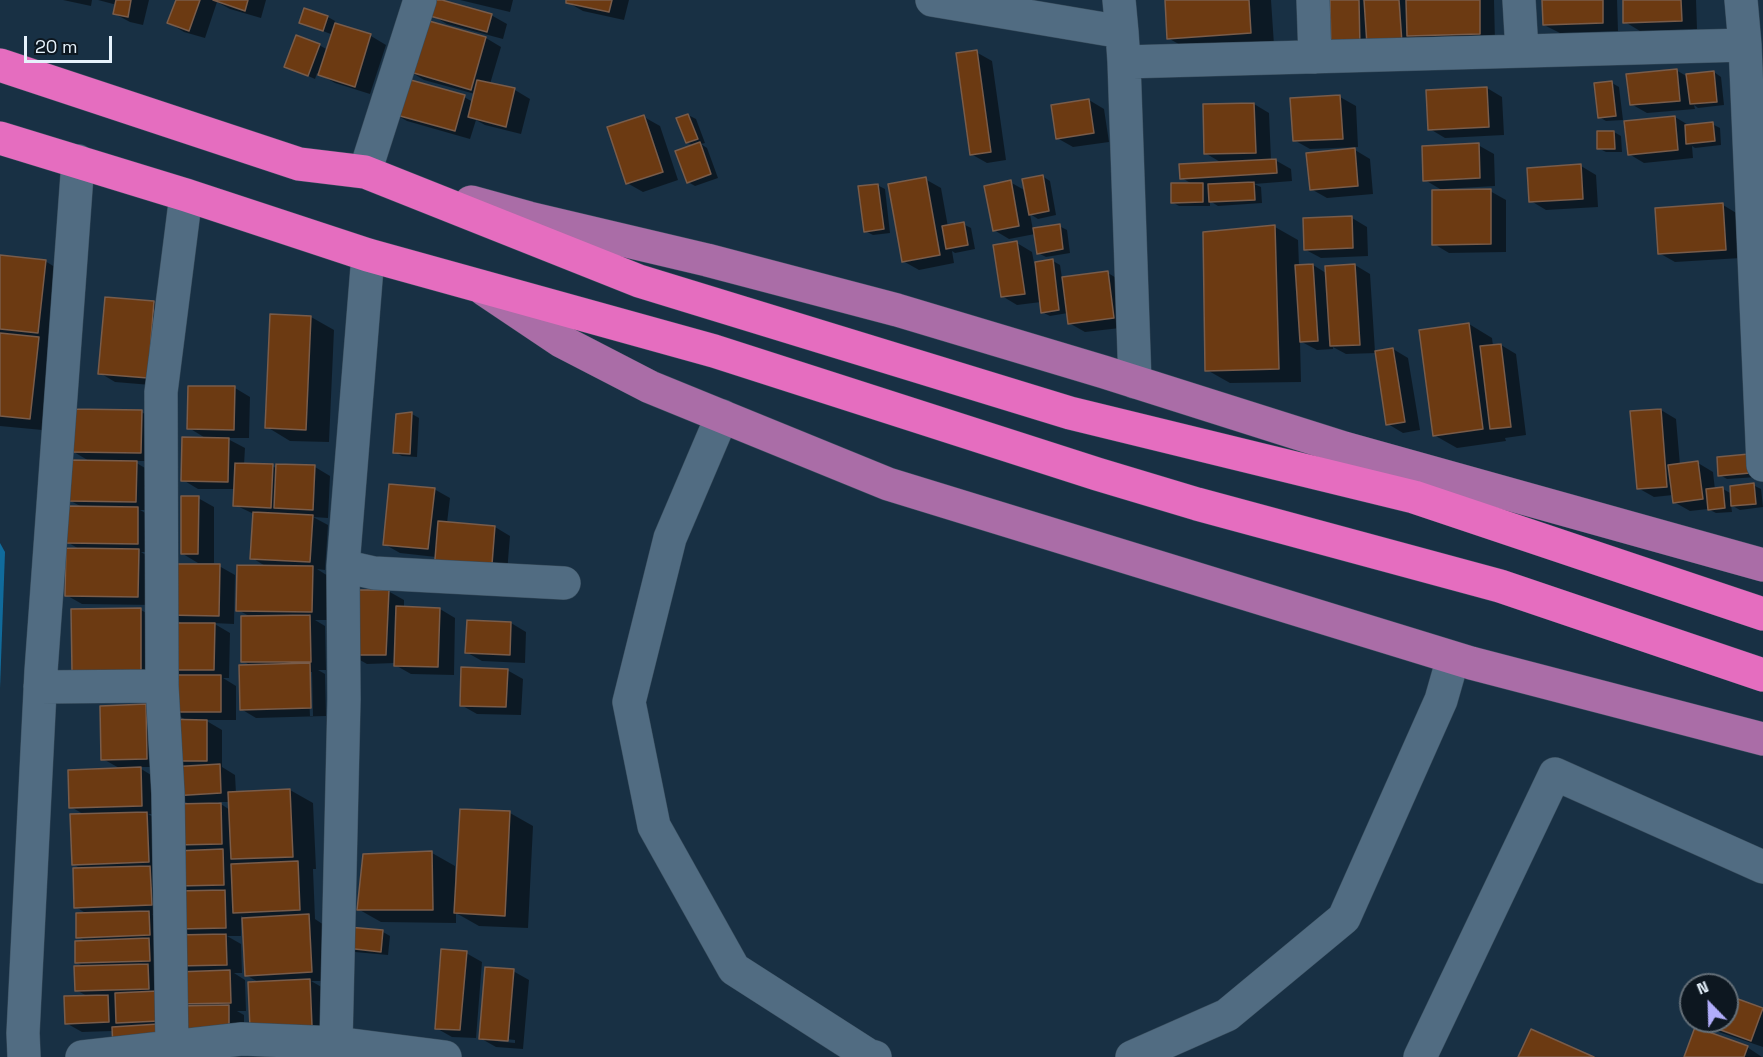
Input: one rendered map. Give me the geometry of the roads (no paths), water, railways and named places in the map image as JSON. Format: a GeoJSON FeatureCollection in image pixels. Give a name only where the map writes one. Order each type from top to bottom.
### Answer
{"type":"FeatureCollection","features":[{"type":"Feature","properties":{"kind":"highway"},"geometry":{"type":"LineString","coordinates":[[0,65],[299,164],[365,172],[639,281],[1070,413],[1414,497],[1763,614]]}},
{"type":"Feature","properties":{"kind":"highway"},"geometry":{"type":"LineString","coordinates":[[0,138],[186,195],[368,255],[714,351],[1197,504],[1500,586],[1763,675]]}},
{"type":"Feature","properties":{"kind":"main road"},"geometry":{"type":"LineString","coordinates":[[365,172],[529,218],[707,260],[897,310],[1344,448],[1763,565]]}},
{"type":"Feature","properties":{"kind":"main road"},"geometry":{"type":"LineString","coordinates":[[479,285],[561,341],[650,387],[888,484],[1453,658],[1763,739]]}},
{"type":"Feature","properties":{"kind":"street"},"geometry":{"type":"LineString","coordinates":[[365,172],[420,0]]}},
{"type":"Feature","properties":{"kind":"street"},"geometry":{"type":"LineString","coordinates":[[932,0],[1123,47],[1315,57],[1745,45]]}},
{"type":"Feature","properties":{"kind":"street"},"geometry":{"type":"LineString","coordinates":[[1119,0],[1123,47],[1135,382]]}},
{"type":"Feature","properties":{"kind":"street"},"geometry":{"type":"LineString","coordinates":[[1313,0],[1315,57]]}},
{"type":"Feature","properties":{"kind":"street"},"geometry":{"type":"LineString","coordinates":[[1519,0],[1522,51]]}},
{"type":"Feature","properties":{"kind":"street"},"geometry":{"type":"LineString","coordinates":[[1741,0],[1745,45],[1763,465]]}},
{"type":"Feature","properties":{"kind":"street"},"geometry":{"type":"LineString","coordinates":[[24,1057],[23,1033],[40,687],[78,161]]}},
{"type":"Feature","properties":{"kind":"street"},"geometry":{"type":"LineString","coordinates":[[172,1047],[168,792],[162,686],[161,392],[186,195]]}},
{"type":"Feature","properties":{"kind":"street"},"geometry":{"type":"LineString","coordinates":[[336,1043],[344,699],[343,566],[368,255]]}},
{"type":"Feature","properties":{"kind":"street"},"geometry":{"type":"LineString","coordinates":[[722,416],[670,538],[629,702],[654,826],[734,969],[868,1056],[875,1057]]}},
{"type":"Feature","properties":{"kind":"street"},"geometry":{"type":"LineString","coordinates":[[343,566],[374,573],[564,583]]}},
{"type":"Feature","properties":{"kind":"street"},"geometry":{"type":"LineString","coordinates":[[1132,1057],[1227,1015],[1344,918],[1441,700],[1453,658]]}},
{"type":"Feature","properties":{"kind":"street"},"geometry":{"type":"LineString","coordinates":[[40,687],[162,686]]}},
{"type":"Feature","properties":{"kind":"street"},"geometry":{"type":"LineString","coordinates":[[1420,1057],[1555,774],[1763,867]]}},
{"type":"Feature","properties":{"kind":"street"},"geometry":{"type":"LineString","coordinates":[[82,1057],[172,1047],[242,1048],[336,1043],[445,1057]]}},
{"type":"Feature","properties":{"kind":"water"},"geometry":{"type":"Polygon","coordinates":[[[0,543],[5,552],[0,688],[0,543]]]}}]}
